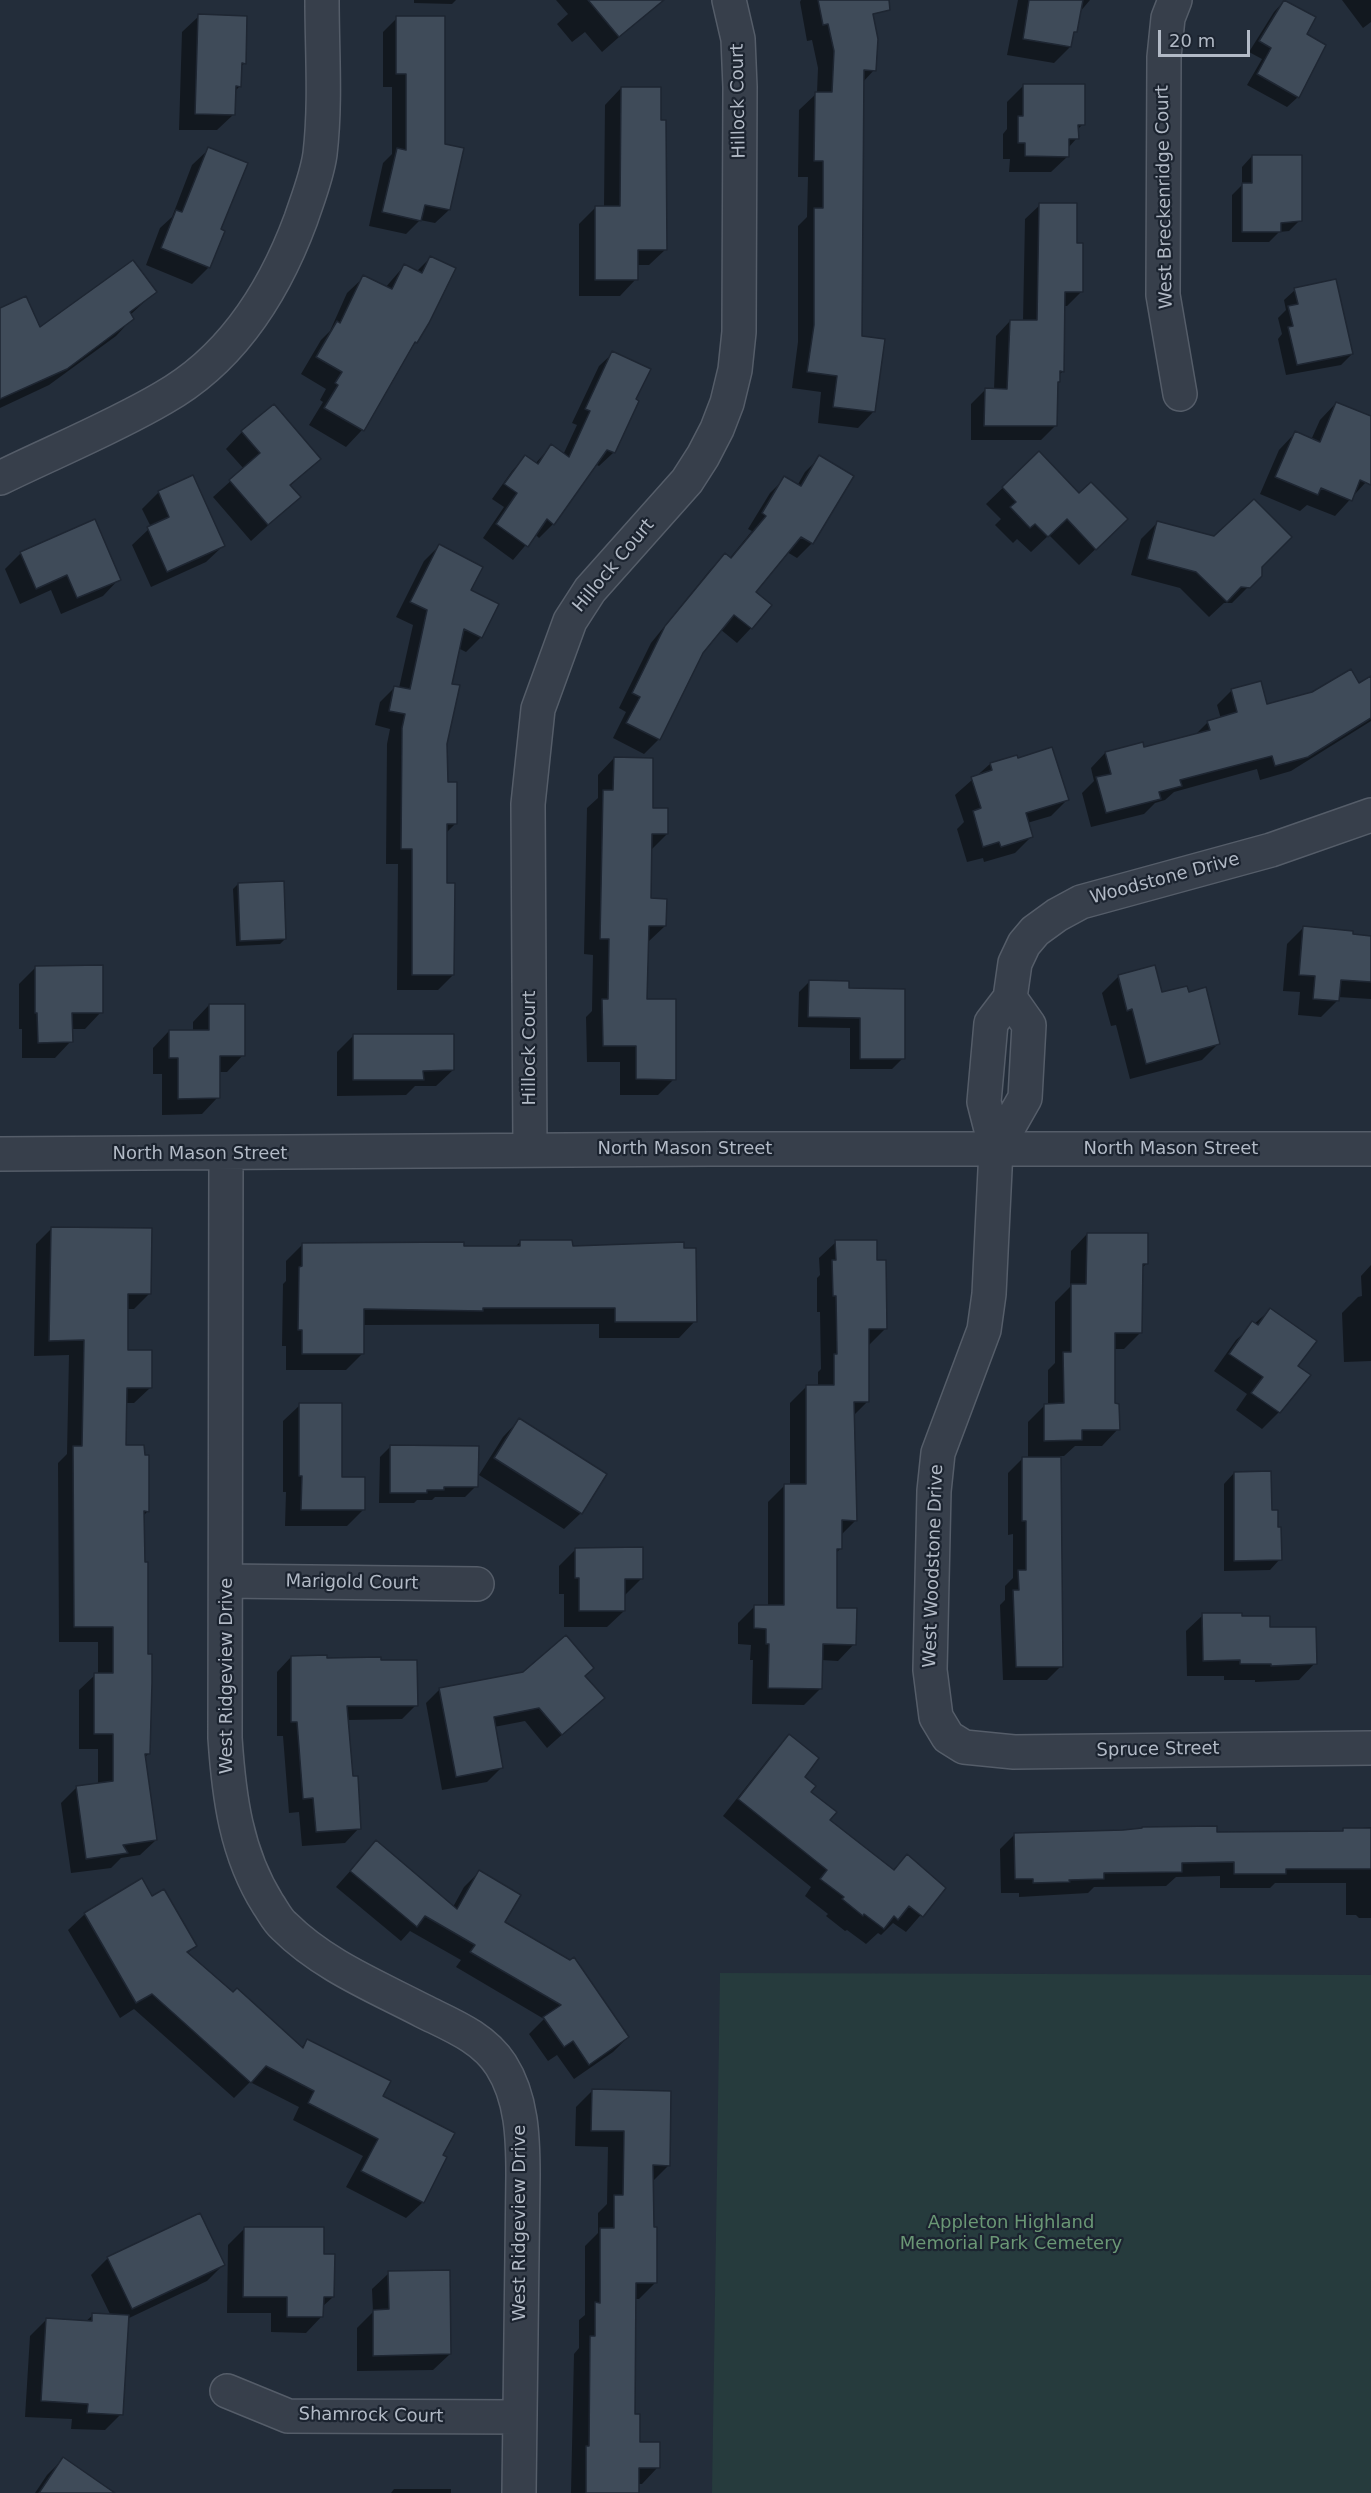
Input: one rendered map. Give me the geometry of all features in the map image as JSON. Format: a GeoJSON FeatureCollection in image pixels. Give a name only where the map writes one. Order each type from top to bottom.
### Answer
{"type":"FeatureCollection","features":[{"type":"Feature","properties":{"kind":"street"},"geometry":{"type":"LineString","coordinates":[[0,478],[163,398],[210,363],[238,336],[259,307],[282,266],[312,188],[320,156],[323,112],[322,0]]}},
{"type":"Feature","properties":{"kind":"street","name":"Hillock Court"},"geometry":{"type":"LineString","coordinates":[[530,1150],[528,804],[538,709],[570,621],[590,590],[687,481],[717,429],[735,370],[739,332],[740,87],[738,39],[729,0]]}},
{"type":"Feature","properties":{"kind":"street","name":"West Breckenridge Court"},"geometry":{"type":"LineString","coordinates":[[1175,0],[1168,18],[1164,57],[1163,295],[1180,394]]}},
{"type":"Feature","properties":{"kind":"street","name":"Woodstone Drive"},"geometry":{"type":"LineString","coordinates":[[996,1149],[1025,1098],[1029,1025],[1010,998],[1015,963],[1024,944],[1035,931],[1057,915],[1081,902],[1271,850],[1371,815]]}},
{"type":"Feature","properties":{"kind":"street","name":"West Woodstone Drive"},"geometry":{"type":"LineString","coordinates":[[948,1737],[936,1717],[930,1670],[934,1491],[938,1453],[984,1330],[989,1294],[996,1149]]}},
{"type":"Feature","properties":{"kind":"street","name":"North Mason Street"},"geometry":{"type":"LineString","coordinates":[[0,1154],[530,1150],[1371,1149]]}},
{"type":"Feature","properties":{"kind":"street","name":"West Ridgeview Drive"},"geometry":{"type":"LineString","coordinates":[[226,1154],[225,1738],[228,1789],[238,1838],[261,1892],[282,1925],[327,1961],[471,2036],[487,2048],[501,2064],[512,2087],[519,2112],[523,2146],[519,2493]]}},
{"type":"Feature","properties":{"kind":"street","name":"Marigold Court"},"geometry":{"type":"LineString","coordinates":[[226,1581],[477,1584]]}},
{"type":"Feature","properties":{"kind":"street","name":"Spruce Street"},"geometry":{"type":"LineString","coordinates":[[948,1737],[964,1747],[1014,1752],[1371,1748]]}},
{"type":"Feature","properties":{"kind":"street","name":"Shamrock Court"},"geometry":{"type":"LineString","coordinates":[[227,2391],[288,2416],[520,2417]]}},
{"type":"Feature","properties":{"kind":"green space","name":"Appleton Highland Memorial Park Cemetery"},"geometry":{"type":"Polygon","coordinates":[[[720,1973],[1371,1975],[1371,2493],[712,2493],[720,1973]]]}},
{"type":"Feature","properties":{"kind":"building"},"geometry":{"type":"Polygon","coordinates":[[[588,0],[664,0],[619,37],[588,0]]]}},
{"type":"Feature","properties":{"kind":"building"},"geometry":{"type":"Polygon","coordinates":[[[818,0],[889,0],[890,10],[873,14],[878,39],[876,71],[864,70],[862,336],[885,339],[875,412],[833,407],[837,376],[807,372],[814,325],[814,208],[823,208],[823,161],[814,161],[815,92],[832,92],[834,51],[828,24],[823,25],[818,0]]]}},
{"type":"Feature","properties":{"kind":"building"},"geometry":{"type":"Polygon","coordinates":[[[1029,0],[1083,0],[1077,32],[1074,32],[1071,47],[1023,39],[1029,0]]]}},
{"type":"Feature","properties":{"kind":"building"},"geometry":{"type":"Polygon","coordinates":[[[1284,0],[1316,17],[1307,34],[1326,45],[1299,98],[1257,74],[1271,48],[1259,41],[1284,0]]]}},
{"type":"Feature","properties":{"kind":"building"},"geometry":{"type":"Polygon","coordinates":[[[198,14],[247,16],[246,64],[242,63],[241,87],[236,86],[235,115],[195,114],[198,14]]]}},
{"type":"Feature","properties":{"kind":"building"},"geometry":{"type":"Polygon","coordinates":[[[396,16],[445,16],[445,144],[464,148],[450,210],[425,205],[421,221],[382,212],[397,148],[406,150],[406,74],[396,74],[396,16]]]}},
{"type":"Feature","properties":{"kind":"building"},"geometry":{"type":"Polygon","coordinates":[[[1023,84],[1085,84],[1085,125],[1078,125],[1079,139],[1069,139],[1069,157],[1025,156],[1025,143],[1018,143],[1018,116],[1023,116],[1023,84]]]}},
{"type":"Feature","properties":{"kind":"building"},"geometry":{"type":"Polygon","coordinates":[[[621,87],[661,87],[661,120],[666,120],[667,250],[638,250],[638,280],[595,280],[595,206],[620,206],[621,87]]]}},
{"type":"Feature","properties":{"kind":"building"},"geometry":{"type":"Polygon","coordinates":[[[208,147],[248,163],[221,229],[225,231],[210,268],[161,248],[176,210],[182,212],[208,147]]]}},
{"type":"Feature","properties":{"kind":"building"},"geometry":{"type":"Polygon","coordinates":[[[1252,155],[1302,155],[1302,221],[1281,223],[1281,232],[1242,232],[1242,183],[1252,183],[1252,155]]]}},
{"type":"Feature","properties":{"kind":"building"},"geometry":{"type":"Polygon","coordinates":[[[1039,203],[1077,203],[1077,243],[1083,243],[1083,292],[1065,292],[1064,372],[1060,371],[1060,382],[1058,382],[1057,426],[984,426],[985,388],[1007,389],[1010,320],[1037,320],[1039,203]]]}},
{"type":"Feature","properties":{"kind":"building"},"geometry":{"type":"Polygon","coordinates":[[[430,256],[456,268],[429,323],[417,343],[415,342],[364,431],[324,408],[338,385],[335,383],[342,372],[316,357],[337,321],[340,323],[363,275],[392,289],[404,264],[422,273],[430,256]]]}},
{"type":"Feature","properties":{"kind":"building"},"geometry":{"type":"Polygon","coordinates":[[[133,260],[157,292],[130,312],[134,319],[67,369],[0,399],[0,308],[26,296],[40,327],[133,260]]]}},
{"type":"Feature","properties":{"kind":"building"},"geometry":{"type":"Polygon","coordinates":[[[1336,279],[1353,354],[1297,365],[1288,327],[1293,326],[1288,306],[1298,304],[1294,288],[1336,279]]]}},
{"type":"Feature","properties":{"kind":"building"},"geometry":{"type":"Polygon","coordinates":[[[612,351],[651,369],[636,399],[639,401],[615,453],[607,450],[554,525],[547,519],[528,547],[496,524],[517,493],[504,484],[525,455],[538,464],[551,444],[569,457],[590,411],[585,409],[612,351]]]}},
{"type":"Feature","properties":{"kind":"building"},"geometry":{"type":"Polygon","coordinates":[[[1336,402],[1371,416],[1371,485],[1360,480],[1352,501],[1321,488],[1318,495],[1275,477],[1295,431],[1320,442],[1336,402]]]}},
{"type":"Feature","properties":{"kind":"building"},"geometry":{"type":"Polygon","coordinates":[[[274,404],[321,459],[290,485],[301,497],[268,525],[229,480],[260,453],[241,431],[274,404]]]}},
{"type":"Feature","properties":{"kind":"building"},"geometry":{"type":"Polygon","coordinates":[[[1039,451],[1079,493],[1091,482],[1128,519],[1096,550],[1067,519],[1048,537],[1035,524],[1030,528],[1010,507],[1016,502],[1002,487],[1039,451]]]}},
{"type":"Feature","properties":{"kind":"building"},"geometry":{"type":"Polygon","coordinates":[[[819,455],[854,476],[813,544],[801,537],[756,592],[772,605],[752,629],[734,615],[703,653],[660,740],[626,723],[640,697],[632,693],[665,626],[725,553],[731,558],[766,516],[762,513],[784,476],[801,486],[819,455]]]}},
{"type":"Feature","properties":{"kind":"building"},"geometry":{"type":"Polygon","coordinates":[[[193,475],[225,546],[167,572],[147,527],[169,517],[158,491],[193,475]]]}},
{"type":"Feature","properties":{"kind":"building"},"geometry":{"type":"Polygon","coordinates":[[[1254,499],[1292,537],[1262,567],[1262,576],[1250,588],[1241,587],[1227,602],[1196,572],[1147,559],[1157,521],[1214,536],[1254,499]]]}},
{"type":"Feature","properties":{"kind":"building"},"geometry":{"type":"Polygon","coordinates":[[[95,519],[121,580],[77,598],[67,575],[36,589],[20,552],[95,519]]]}},
{"type":"Feature","properties":{"kind":"building"},"geometry":{"type":"Polygon","coordinates":[[[439,544],[483,567],[471,590],[499,604],[482,638],[464,629],[452,684],[460,685],[447,744],[448,782],[457,782],[457,824],[447,824],[447,883],[455,883],[454,975],[412,975],[412,849],[401,849],[402,728],[405,714],[389,711],[394,686],[410,689],[427,610],[410,602],[439,544]]]}},
{"type":"Feature","properties":{"kind":"building"},"geometry":{"type":"Polygon","coordinates":[[[1351,669],[1359,683],[1371,676],[1371,718],[1308,757],[1275,766],[1272,756],[1180,780],[1182,786],[1159,792],[1161,799],[1106,813],[1096,777],[1111,774],[1105,752],[1143,742],[1144,747],[1210,730],[1207,721],[1237,712],[1231,689],[1261,681],[1267,704],[1312,692],[1351,669]]]}},
{"type":"Feature","properties":{"kind":"building"},"geometry":{"type":"Polygon","coordinates":[[[1052,747],[1069,800],[1026,813],[1033,837],[1001,847],[999,842],[983,847],[973,811],[981,808],[971,777],[992,770],[990,763],[1017,755],[1018,758],[1052,747]]]}},
{"type":"Feature","properties":{"kind":"building"},"geometry":{"type":"Polygon","coordinates":[[[614,757],[653,758],[653,808],[668,808],[668,834],[652,834],[651,898],[667,899],[666,926],[649,926],[647,999],[676,999],[676,1080],[636,1079],[636,1046],[603,1046],[602,999],[608,999],[609,939],[600,939],[603,790],[613,790],[614,757]]]}},
{"type":"Feature","properties":{"kind":"building"},"geometry":{"type":"Polygon","coordinates":[[[284,881],[286,939],[240,941],[238,883],[284,881]]]}},
{"type":"Feature","properties":{"kind":"building"},"geometry":{"type":"Polygon","coordinates":[[[1303,926],[1353,931],[1353,934],[1371,936],[1371,982],[1341,980],[1339,1001],[1313,999],[1315,976],[1299,975],[1303,926]]]}},
{"type":"Feature","properties":{"kind":"building"},"geometry":{"type":"Polygon","coordinates":[[[103,965],[103,1013],[72,1013],[73,1042],[38,1043],[37,1013],[35,1013],[35,966],[103,965]]]}},
{"type":"Feature","properties":{"kind":"building"},"geometry":{"type":"Polygon","coordinates":[[[1155,965],[1162,992],[1187,986],[1189,992],[1206,987],[1220,1044],[1146,1064],[1132,1009],[1127,1011],[1118,975],[1155,965]]]}},
{"type":"Feature","properties":{"kind":"building"},"geometry":{"type":"Polygon","coordinates":[[[809,980],[849,981],[849,988],[905,989],[905,1059],[860,1059],[860,1018],[808,1017],[809,980]]]}},
{"type":"Feature","properties":{"kind":"building"},"geometry":{"type":"Polygon","coordinates":[[[209,1004],[245,1004],[245,1056],[220,1056],[220,1098],[178,1099],[178,1058],[169,1058],[169,1030],[209,1030],[209,1004]]]}},
{"type":"Feature","properties":{"kind":"building"},"geometry":{"type":"Polygon","coordinates":[[[353,1034],[454,1034],[454,1070],[423,1071],[424,1080],[353,1080],[353,1034]]]}},
{"type":"Feature","properties":{"kind":"building"},"geometry":{"type":"Polygon","coordinates":[[[51,1227],[152,1228],[151,1294],[128,1294],[128,1350],[152,1350],[152,1388],[127,1388],[126,1445],[144,1445],[145,1455],[149,1455],[149,1512],[144,1511],[145,1562],[148,1562],[148,1654],[152,1654],[152,1683],[150,1754],[145,1754],[157,1840],[123,1845],[128,1853],[86,1859],[76,1786],[113,1781],[113,1734],[94,1734],[94,1673],[113,1673],[113,1627],[74,1627],[73,1446],[82,1446],[84,1340],[49,1341],[51,1227]]]}},
{"type":"Feature","properties":{"kind":"building"},"geometry":{"type":"Polygon","coordinates":[[[1087,1233],[1148,1233],[1148,1264],[1143,1264],[1142,1333],[1115,1333],[1115,1403],[1119,1404],[1120,1430],[1082,1430],[1082,1440],[1044,1441],[1044,1404],[1064,1403],[1063,1352],[1071,1352],[1071,1284],[1086,1284],[1087,1233]]]}},
{"type":"Feature","properties":{"kind":"building"},"geometry":{"type":"Polygon","coordinates":[[[520,1240],[572,1240],[573,1246],[684,1242],[684,1248],[696,1248],[697,1322],[615,1322],[615,1308],[483,1308],[483,1311],[364,1309],[364,1354],[302,1354],[302,1330],[298,1330],[299,1267],[302,1266],[302,1243],[464,1242],[464,1246],[520,1246],[520,1240]]]}},
{"type":"Feature","properties":{"kind":"building"},"geometry":{"type":"Polygon","coordinates":[[[835,1240],[877,1240],[877,1260],[886,1260],[887,1329],[869,1329],[869,1402],[854,1402],[857,1521],[842,1520],[842,1549],[837,1549],[837,1608],[857,1608],[856,1645],[823,1644],[822,1689],[768,1688],[769,1644],[766,1644],[766,1629],[754,1628],[754,1605],[784,1605],[784,1484],[806,1484],[806,1385],[834,1385],[834,1354],[837,1354],[836,1296],[833,1296],[832,1260],[836,1260],[835,1240]]]}},
{"type":"Feature","properties":{"kind":"building"},"geometry":{"type":"Polygon","coordinates":[[[1270,1308],[1317,1341],[1298,1366],[1311,1375],[1280,1413],[1251,1393],[1263,1377],[1229,1354],[1252,1321],[1258,1325],[1270,1308]]]}},
{"type":"Feature","properties":{"kind":"building"},"geometry":{"type":"Polygon","coordinates":[[[299,1403],[342,1403],[342,1477],[365,1477],[365,1510],[301,1510],[299,1403]]]}},
{"type":"Feature","properties":{"kind":"building"},"geometry":{"type":"Polygon","coordinates":[[[519,1418],[607,1474],[582,1514],[494,1458],[519,1418]]]}},
{"type":"Feature","properties":{"kind":"building"},"geometry":{"type":"Polygon","coordinates":[[[390,1445],[479,1446],[478,1487],[444,1487],[444,1490],[427,1490],[427,1493],[390,1493],[390,1445]]]}},
{"type":"Feature","properties":{"kind":"building"},"geometry":{"type":"Polygon","coordinates":[[[1022,1457],[1061,1457],[1063,1667],[1016,1667],[1013,1590],[1019,1590],[1018,1570],[1026,1570],[1026,1521],[1022,1521],[1022,1457]]]}},
{"type":"Feature","properties":{"kind":"building"},"geometry":{"type":"Polygon","coordinates":[[[1271,1471],[1272,1510],[1278,1510],[1282,1560],[1234,1561],[1234,1472],[1271,1471]]]}},
{"type":"Feature","properties":{"kind":"building"},"geometry":{"type":"Polygon","coordinates":[[[643,1547],[643,1579],[625,1579],[625,1611],[579,1611],[579,1578],[575,1578],[575,1548],[643,1547]]]}},
{"type":"Feature","properties":{"kind":"building"},"geometry":{"type":"Polygon","coordinates":[[[1202,1613],[1270,1616],[1270,1627],[1316,1627],[1317,1664],[1271,1666],[1271,1664],[1240,1664],[1240,1660],[1203,1661],[1202,1613]]]}},
{"type":"Feature","properties":{"kind":"building"},"geometry":{"type":"Polygon","coordinates":[[[566,1635],[594,1668],[585,1676],[605,1698],[562,1735],[539,1708],[494,1717],[503,1768],[456,1777],[439,1688],[523,1672],[566,1635]]]}},
{"type":"Feature","properties":{"kind":"building"},"geometry":{"type":"Polygon","coordinates":[[[327,1655],[327,1658],[381,1657],[381,1660],[417,1660],[418,1706],[347,1706],[353,1776],[358,1776],[361,1829],[316,1832],[313,1798],[303,1799],[297,1722],[291,1722],[291,1656],[327,1655]]]}},
{"type":"Feature","properties":{"kind":"building"},"geometry":{"type":"Polygon","coordinates":[[[789,1734],[819,1758],[805,1777],[816,1786],[811,1792],[837,1812],[830,1820],[894,1870],[907,1854],[946,1888],[923,1917],[909,1906],[898,1920],[894,1916],[884,1929],[864,1914],[863,1916],[842,1899],[844,1897],[820,1879],[827,1870],[738,1799],[789,1734]]]}},
{"type":"Feature","properties":{"kind":"building"},"geometry":{"type":"Polygon","coordinates":[[[1217,1826],[1217,1832],[1343,1831],[1343,1828],[1371,1828],[1371,1869],[1286,1869],[1286,1874],[1234,1874],[1234,1862],[1182,1863],[1182,1872],[1104,1873],[1104,1879],[1069,1880],[1070,1882],[1033,1883],[1033,1879],[1015,1879],[1014,1833],[1217,1826]]]}},
{"type":"Feature","properties":{"kind":"building"},"geometry":{"type":"Polygon","coordinates":[[[376,1840],[457,1909],[479,1870],[521,1895],[505,1922],[570,1960],[574,1957],[629,2037],[589,2065],[573,2041],[564,2047],[543,2017],[561,2005],[470,1952],[475,1945],[425,1916],[417,1927],[350,1871],[376,1840]]]}},
{"type":"Feature","properties":{"kind":"building"},"geometry":{"type":"Polygon","coordinates":[[[142,1878],[152,1896],[164,1889],[197,1946],[187,1952],[233,1992],[237,1988],[303,2048],[307,2039],[391,2081],[383,2096],[455,2133],[443,2155],[447,2157],[424,2203],[361,2171],[378,2139],[308,2103],[314,2091],[266,2066],[251,2083],[152,1994],[136,2003],[84,1913],[142,1878]]]}},
{"type":"Feature","properties":{"kind":"building"},"geometry":{"type":"Polygon","coordinates":[[[592,2089],[671,2091],[670,2166],[653,2165],[654,2227],[657,2227],[657,2283],[636,2283],[635,2414],[640,2414],[640,2442],[660,2442],[660,2468],[639,2468],[639,2493],[586,2493],[586,2446],[589,2446],[590,2336],[595,2336],[595,2302],[600,2303],[600,2228],[614,2228],[614,2195],[623,2195],[624,2131],[591,2131],[592,2089]]]}},
{"type":"Feature","properties":{"kind":"building"},"geometry":{"type":"Polygon","coordinates":[[[200,2213],[225,2265],[132,2309],[107,2257],[200,2213]]]}},
{"type":"Feature","properties":{"kind":"building"},"geometry":{"type":"Polygon","coordinates":[[[244,2227],[324,2227],[324,2254],[335,2254],[334,2297],[324,2297],[323,2317],[287,2317],[287,2297],[243,2297],[244,2227]]]}},
{"type":"Feature","properties":{"kind":"building"},"geometry":{"type":"Polygon","coordinates":[[[450,2270],[451,2354],[373,2356],[373,2310],[389,2309],[388,2271],[450,2270]]]}},
{"type":"Feature","properties":{"kind":"building"},"geometry":{"type":"Polygon","coordinates":[[[92,2313],[129,2315],[123,2415],[87,2413],[88,2404],[41,2401],[46,2318],[92,2321],[92,2313]]]}},
{"type":"Feature","properties":{"kind":"building"},"geometry":{"type":"Polygon","coordinates":[[[63,2457],[115,2493],[39,2493],[63,2457]]]}}]}
